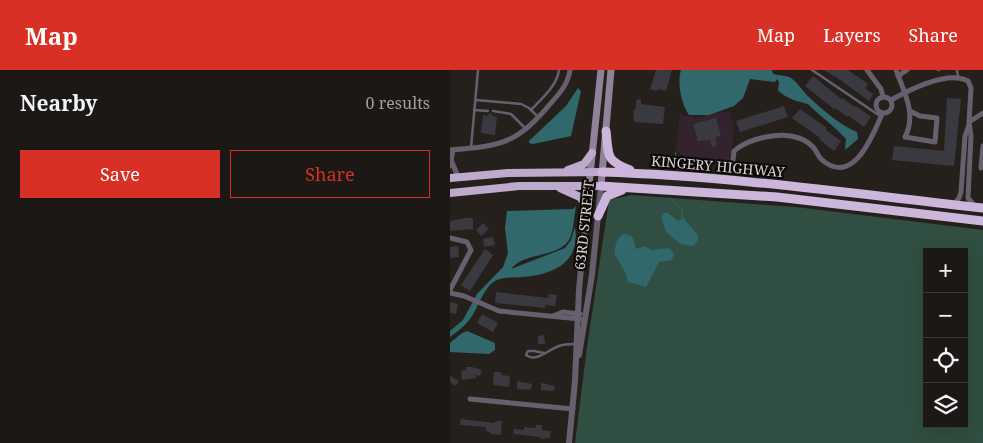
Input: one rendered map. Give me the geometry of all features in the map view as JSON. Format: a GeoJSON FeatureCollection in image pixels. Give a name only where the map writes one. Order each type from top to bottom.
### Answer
{"type":"FeatureCollection","features":[{"type":"Feature","properties":{"kind":"highway"},"geometry":{"type":"LineString","coordinates":[[606,131],[611,160],[618,166],[638,173]]}},
{"type":"Feature","properties":{"kind":"highway"},"geometry":{"type":"LineString","coordinates":[[559,172],[581,165],[592,153]]}},
{"type":"Feature","properties":{"kind":"highway","name":"KINGERY HIGHWAY"},"geometry":{"type":"LineString","coordinates":[[454,177],[508,172],[638,173],[780,184],[981,208]]}},
{"type":"Feature","properties":{"kind":"highway","name":"KINGERY HIGHWAY"},"geometry":{"type":"LineString","coordinates":[[450,193],[507,187],[589,185],[630,187],[777,198],[983,221]]}},
{"type":"Feature","properties":{"kind":"highway"},"geometry":{"type":"LineString","coordinates":[[556,186],[580,197],[587,206]]}},
{"type":"Feature","properties":{"kind":"highway"},"geometry":{"type":"LineString","coordinates":[[598,216],[608,196],[630,187]]}},
{"type":"Feature","properties":{"kind":"main road","name":"63RD STREET"},"geometry":{"type":"LineString","coordinates":[[589,185],[601,70]]}},
{"type":"Feature","properties":{"kind":"main road","name":"63RD STREET"},"geometry":{"type":"LineString","coordinates":[[600,186],[611,70]]}},
{"type":"Feature","properties":{"kind":"street"},"geometry":{"type":"LineString","coordinates":[[454,177],[451,164],[451,150],[490,147],[503,143],[526,129],[539,118],[562,91],[567,83],[570,70]]}},
{"type":"Feature","properties":{"kind":"street"},"geometry":{"type":"LineString","coordinates":[[867,70],[881,89],[883,96],[891,100]]}},
{"type":"Feature","properties":{"kind":"street"},"geometry":{"type":"LineString","coordinates":[[908,70],[897,73],[910,111],[910,123],[905,137],[934,142],[937,118],[920,116],[910,111]]}},
{"type":"Feature","properties":{"kind":"street"},"geometry":{"type":"LineString","coordinates":[[938,70],[940,78]]}},
{"type":"Feature","properties":{"kind":"street"},"geometry":{"type":"LineString","coordinates":[[891,100],[916,85],[957,73],[966,78],[971,88],[968,198],[971,204],[981,208]]}},
{"type":"Feature","properties":{"kind":"street"},"geometry":{"type":"LineString","coordinates":[[882,115],[877,110],[876,104],[879,98],[883,96]]}},
{"type":"Feature","properties":{"kind":"street"},"geometry":{"type":"LineString","coordinates":[[733,160],[734,151],[749,142],[774,135],[786,135],[806,141],[829,164],[844,167],[852,164],[859,158],[867,146],[882,115],[891,110],[891,100]]}},
{"type":"Feature","properties":{"kind":"street"},"geometry":{"type":"LineString","coordinates":[[954,205],[959,198],[965,136],[969,122],[983,113]]}},
{"type":"Feature","properties":{"kind":"street"},"geometry":{"type":"LineString","coordinates":[[963,166],[982,168],[983,146]]}},
{"type":"Feature","properties":{"kind":"street","name":"63RD STREET"},"geometry":{"type":"LineString","coordinates":[[571,442],[576,344],[589,185]]}},
{"type":"Feature","properties":{"kind":"street","name":"63RD STREET"},"geometry":{"type":"LineString","coordinates":[[575,381],[586,317],[600,186]]}},
{"type":"Feature","properties":{"kind":"street"},"geometry":{"type":"LineString","coordinates":[[450,238],[467,242],[471,250],[450,292],[499,312],[552,317],[560,312],[586,317]]}},
{"type":"Feature","properties":{"kind":"street"},"geometry":{"type":"LineString","coordinates":[[470,399],[573,409]]}},
{"type":"Feature","properties":{"kind":"lane"},"geometry":{"type":"LineString","coordinates":[[471,148],[478,70]]}},
{"type":"Feature","properties":{"kind":"lane"},"geometry":{"type":"LineString","coordinates":[[531,110],[552,86],[559,70]]}},
{"type":"Feature","properties":{"kind":"lane"},"geometry":{"type":"LineString","coordinates":[[812,70],[882,115]]}},
{"type":"Feature","properties":{"kind":"lane"},"geometry":{"type":"LineString","coordinates":[[476,100],[521,104],[539,118]]}},
{"type":"Feature","properties":{"kind":"lane"},"geometry":{"type":"LineString","coordinates":[[474,110],[488,111]]}},
{"type":"Feature","properties":{"kind":"lane"},"geometry":{"type":"LineString","coordinates":[[493,111],[511,114],[526,129]]}},
{"type":"Feature","properties":{"kind":"lane"},"geometry":{"type":"LineString","coordinates":[[544,353],[530,350],[526,355],[533,358],[562,345],[576,344]]}},
{"type":"Feature","properties":{"kind":"shaded area"},"geometry":{"type":"Polygon","coordinates":[[[730,111],[734,129],[730,163],[687,158],[676,151],[680,114],[694,118],[730,111]]]}},
{"type":"Feature","properties":{"kind":"green space"},"geometry":{"type":"Polygon","coordinates":[[[631,195],[796,207],[983,230],[983,443],[575,443],[609,200],[631,195]]]}},
{"type":"Feature","properties":{"kind":"water"},"geometry":{"type":"Polygon","coordinates":[[[681,70],[772,70],[773,74],[791,78],[826,112],[857,132],[858,139],[845,150],[846,139],[808,104],[781,93],[778,90],[779,82],[777,79],[775,82],[750,79],[743,98],[734,106],[709,115],[689,115],[680,93],[679,81],[681,70]]]}},
{"type":"Feature","properties":{"kind":"water"},"geometry":{"type":"Polygon","coordinates":[[[578,88],[581,91],[571,136],[533,144],[529,143],[566,106],[578,88]]]}},
{"type":"Feature","properties":{"kind":"water"},"geometry":{"type":"Polygon","coordinates":[[[576,206],[570,238],[565,245],[517,263],[511,269],[565,248],[571,240],[575,227],[576,239],[569,258],[554,270],[533,276],[503,278],[495,281],[485,291],[470,319],[450,337],[450,331],[463,320],[477,294],[503,267],[508,253],[505,228],[507,211],[573,209],[576,206]]]}},
{"type":"Feature","properties":{"kind":"water"},"geometry":{"type":"Polygon","coordinates":[[[663,213],[668,213],[678,221],[684,218],[698,235],[697,242],[693,246],[681,244],[673,238],[666,231],[661,218],[663,213]]]}},
{"type":"Feature","properties":{"kind":"water"},"geometry":{"type":"Polygon","coordinates":[[[624,234],[632,237],[636,249],[645,246],[651,250],[669,248],[674,254],[672,260],[659,262],[646,287],[628,282],[614,254],[617,240],[624,234]]]}},
{"type":"Feature","properties":{"kind":"water"},"geometry":{"type":"Polygon","coordinates":[[[467,331],[495,343],[495,350],[489,354],[450,352],[450,343],[467,331]]]}},
{"type":"Feature","properties":{"kind":"building"},"geometry":{"type":"Polygon","coordinates":[[[656,70],[672,70],[666,91],[650,89],[656,70]]]}},
{"type":"Feature","properties":{"kind":"building"},"geometry":{"type":"Polygon","coordinates":[[[824,70],[848,70],[868,84],[865,88],[873,94],[869,101],[835,76],[824,70]]]}},
{"type":"Feature","properties":{"kind":"building"},"geometry":{"type":"Polygon","coordinates":[[[813,76],[841,99],[856,106],[871,117],[864,127],[849,116],[834,109],[805,86],[813,76]]]}},
{"type":"Feature","properties":{"kind":"building"},"geometry":{"type":"Polygon","coordinates":[[[947,98],[961,99],[954,166],[892,160],[894,146],[944,151],[947,98]]]}},
{"type":"Feature","properties":{"kind":"building"},"geometry":{"type":"Polygon","coordinates":[[[637,99],[641,100],[641,104],[665,107],[663,124],[634,122],[633,110],[635,110],[637,99]]]}},
{"type":"Feature","properties":{"kind":"building"},"geometry":{"type":"Polygon","coordinates":[[[784,106],[788,117],[740,132],[736,121],[784,106]]]}},
{"type":"Feature","properties":{"kind":"building"},"geometry":{"type":"Polygon","coordinates":[[[800,109],[827,128],[826,130],[841,141],[834,151],[820,138],[792,118],[800,109]]]}},
{"type":"Feature","properties":{"kind":"building"},"geometry":{"type":"Polygon","coordinates":[[[490,113],[492,116],[497,117],[495,135],[481,133],[483,115],[487,116],[490,113]]]}},
{"type":"Feature","properties":{"kind":"building"},"geometry":{"type":"Polygon","coordinates":[[[716,118],[721,136],[715,137],[717,146],[712,147],[710,140],[698,141],[693,124],[716,118]]]}},
{"type":"Feature","properties":{"kind":"building"},"geometry":{"type":"Polygon","coordinates":[[[473,218],[473,229],[450,231],[450,221],[473,218]]]}},
{"type":"Feature","properties":{"kind":"building"},"geometry":{"type":"Polygon","coordinates":[[[483,223],[489,229],[481,236],[476,230],[483,223]]]}},
{"type":"Feature","properties":{"kind":"building"},"geometry":{"type":"Polygon","coordinates":[[[493,237],[495,245],[484,247],[483,239],[493,237]]]}},
{"type":"Feature","properties":{"kind":"building"},"geometry":{"type":"Polygon","coordinates":[[[458,246],[459,257],[450,258],[450,247],[458,246]]]}},
{"type":"Feature","properties":{"kind":"building"},"geometry":{"type":"Polygon","coordinates":[[[485,249],[493,255],[470,291],[461,285],[485,249]]]}},
{"type":"Feature","properties":{"kind":"building"},"geometry":{"type":"Polygon","coordinates":[[[496,292],[548,298],[549,294],[557,295],[555,306],[545,305],[545,308],[495,303],[496,292]]]}},
{"type":"Feature","properties":{"kind":"building"},"geometry":{"type":"Polygon","coordinates":[[[450,302],[458,304],[456,314],[450,313],[450,302]]]}},
{"type":"Feature","properties":{"kind":"building"},"geometry":{"type":"Polygon","coordinates":[[[482,314],[498,323],[493,332],[477,323],[482,314]]]}},
{"type":"Feature","properties":{"kind":"building"},"geometry":{"type":"Polygon","coordinates":[[[544,335],[545,344],[538,344],[538,336],[544,335]]]}},
{"type":"Feature","properties":{"kind":"building"},"geometry":{"type":"Polygon","coordinates":[[[466,367],[482,370],[480,376],[476,375],[476,378],[462,380],[461,371],[466,370],[466,367]]]}},
{"type":"Feature","properties":{"kind":"building"},"geometry":{"type":"Polygon","coordinates":[[[494,372],[501,372],[501,375],[510,376],[509,387],[493,385],[494,372]]]}},
{"type":"Feature","properties":{"kind":"building"},"geometry":{"type":"Polygon","coordinates":[[[450,376],[459,381],[455,386],[450,382],[450,376]]]}},
{"type":"Feature","properties":{"kind":"building"},"geometry":{"type":"Polygon","coordinates":[[[517,381],[532,384],[531,390],[517,389],[517,381]]]}},
{"type":"Feature","properties":{"kind":"building"},"geometry":{"type":"Polygon","coordinates":[[[541,383],[555,386],[554,391],[541,390],[541,383]]]}},
{"type":"Feature","properties":{"kind":"building"},"geometry":{"type":"Polygon","coordinates":[[[461,419],[495,423],[495,421],[502,421],[501,435],[490,434],[490,432],[486,431],[486,427],[460,425],[461,419]]]}},
{"type":"Feature","properties":{"kind":"building"},"geometry":{"type":"Polygon","coordinates":[[[536,425],[542,425],[542,430],[551,431],[550,438],[540,439],[540,437],[513,434],[514,429],[524,430],[524,427],[536,428],[536,425]]]}},
{"type":"Feature","properties":{"kind":"waterway"},"geometry":{"type":"LineString","coordinates":[[673,165],[676,152]]}},
{"type":"Feature","properties":{"kind":"waterway"},"geometry":{"type":"LineString","coordinates":[[671,198],[682,210],[682,218]]}}]}
